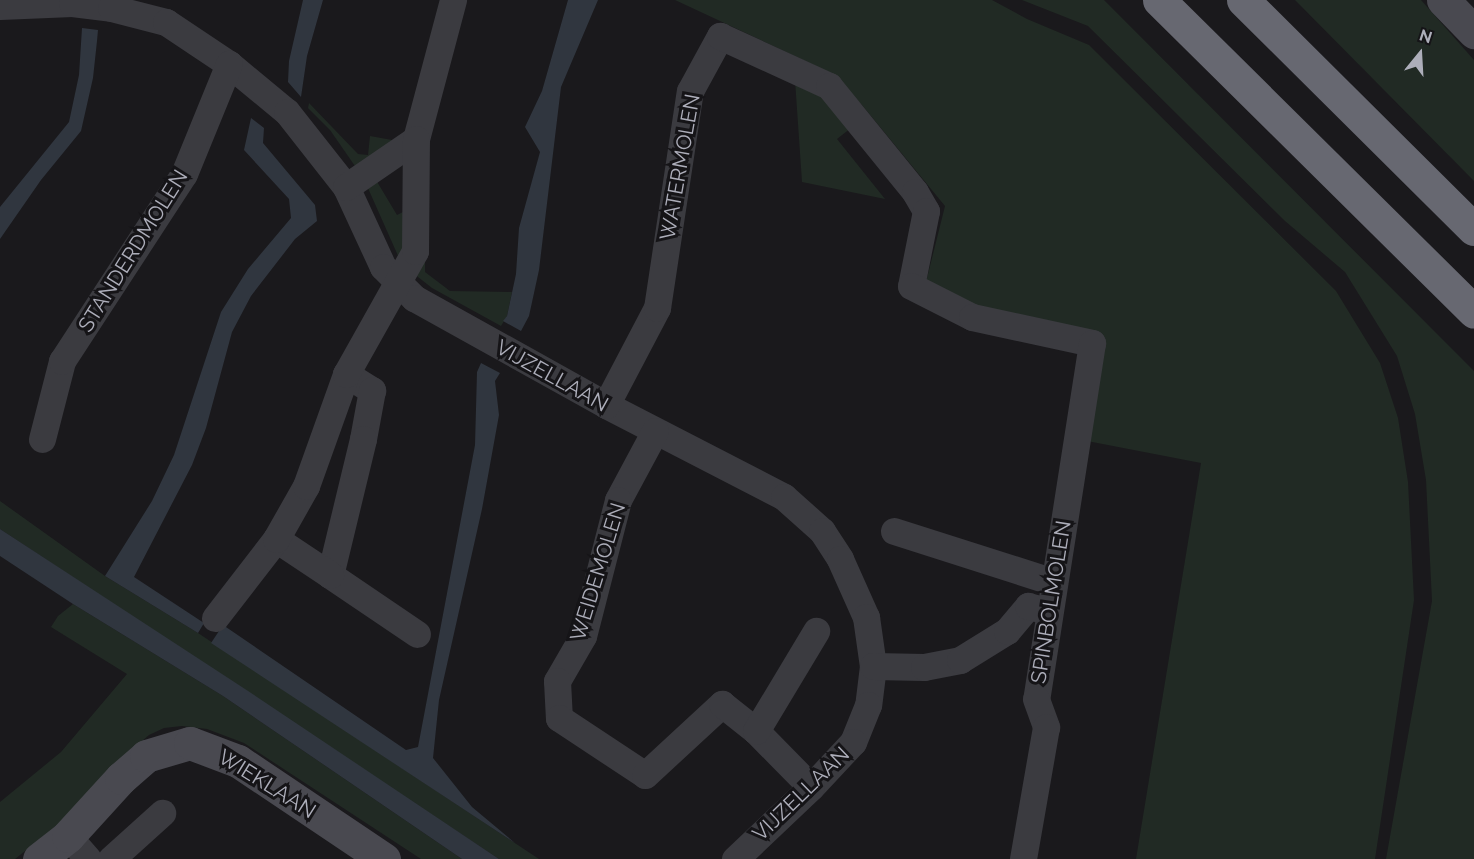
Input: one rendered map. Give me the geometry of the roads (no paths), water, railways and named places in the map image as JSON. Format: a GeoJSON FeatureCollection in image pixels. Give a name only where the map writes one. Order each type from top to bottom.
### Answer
{"type":"FeatureCollection","features":[{"type":"Feature","properties":{"kind":"highway"},"geometry":{"type":"LineString","coordinates":[[1160,0],[1474,312]]}},
{"type":"Feature","properties":{"kind":"highway"},"geometry":{"type":"LineString","coordinates":[[1243,0],[1474,229]]}},
{"type":"Feature","properties":{"kind":"street"},"geometry":{"type":"LineString","coordinates":[[215,618],[276,539],[306,486],[346,374],[415,252],[416,139],[453,0]]}},
{"type":"Feature","properties":{"kind":"street"},"geometry":{"type":"LineString","coordinates":[[1443,0],[1474,32]]}},
{"type":"Feature","properties":{"kind":"street","name":"VIJZELLAAN"},"geometry":{"type":"LineString","coordinates":[[0,6],[72,3],[111,8],[171,11],[229,64],[287,112],[346,187],[383,267],[398,284],[421,302],[502,348],[655,431],[784,497],[822,531],[840,559],[866,617],[873,666],[868,705],[853,742],[741,857]]}},
{"type":"Feature","properties":{"kind":"street","name":"WATERMOLEN"},"geometry":{"type":"LineString","coordinates":[[606,405],[657,308],[690,91],[720,36],[829,86],[915,192],[926,211],[911,286],[972,317],[1092,343]]}},
{"type":"Feature","properties":{"kind":"street","name":"STANDERDMOLEN"},"geometry":{"type":"LineString","coordinates":[[42,439],[62,361],[184,174],[229,64]]}},
{"type":"Feature","properties":{"kind":"street"},"geometry":{"type":"LineString","coordinates":[[346,187],[416,139]]}},
{"type":"Feature","properties":{"kind":"street","name":"SPINBOLMOLEN"},"geometry":{"type":"LineString","coordinates":[[1023,859],[1046,727],[1036,699],[1048,611],[1092,343]]}},
{"type":"Feature","properties":{"kind":"street"},"geometry":{"type":"LineString","coordinates":[[330,575],[363,439],[372,390],[346,374]]}},
{"type":"Feature","properties":{"kind":"street","name":"WEIDEMOLEN"},"geometry":{"type":"LineString","coordinates":[[655,431],[618,500],[583,636],[557,681],[559,718],[645,775],[722,705],[756,731],[811,787]]}},
{"type":"Feature","properties":{"kind":"street"},"geometry":{"type":"LineString","coordinates":[[894,531],[1054,582]]}},
{"type":"Feature","properties":{"kind":"street"},"geometry":{"type":"LineString","coordinates":[[276,539],[417,634]]}},
{"type":"Feature","properties":{"kind":"street"},"geometry":{"type":"LineString","coordinates":[[873,666],[924,667],[960,660],[1007,631],[1028,606],[1048,611]]}},
{"type":"Feature","properties":{"kind":"street"},"geometry":{"type":"LineString","coordinates":[[756,731],[816,631]]}},
{"type":"Feature","properties":{"kind":"street","name":"WIEKLAAN"},"geometry":{"type":"LineString","coordinates":[[39,859],[78,847],[122,777],[146,756],[190,743],[238,761],[384,859]]}},
{"type":"Feature","properties":{"kind":"street"},"geometry":{"type":"LineString","coordinates":[[111,859],[162,813]]}}]}
